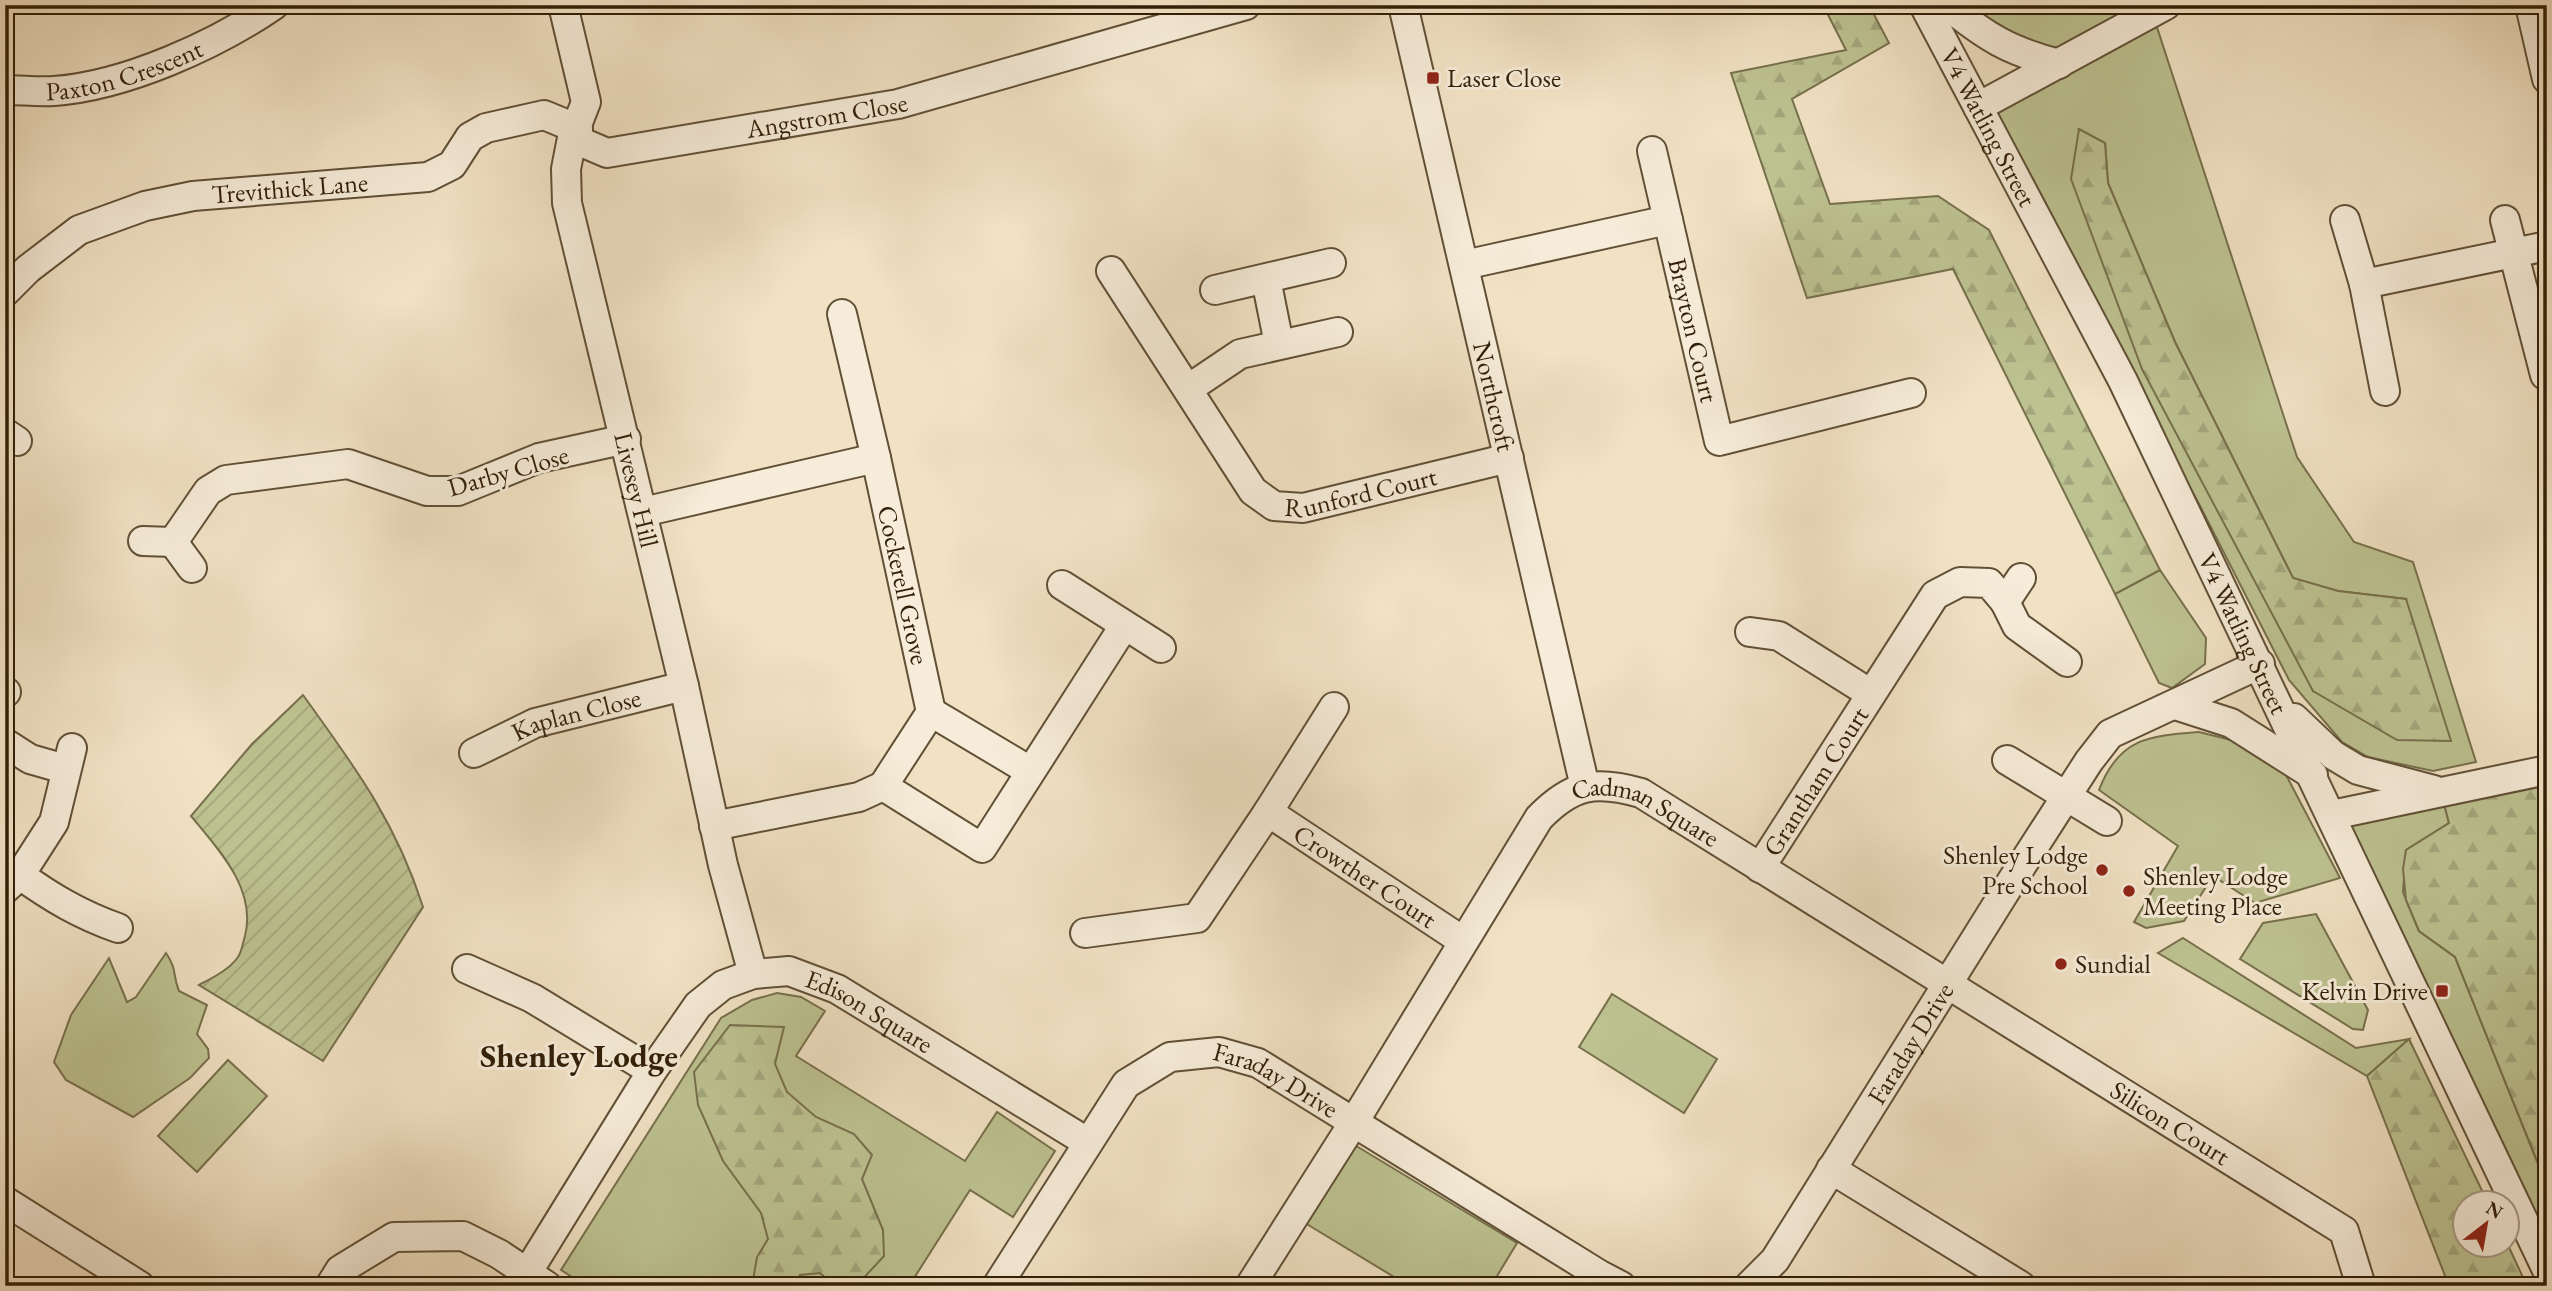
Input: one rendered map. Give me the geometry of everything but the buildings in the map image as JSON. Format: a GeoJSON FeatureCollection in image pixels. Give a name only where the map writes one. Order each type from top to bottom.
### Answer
{"type":"FeatureCollection","features":[{"type":"Feature","properties":{"kind":"street","name":"Paxton Crescent"},"geometry":{"type":"LineString","coordinates":[[5,90],[55,91],[140,72],[202,47],[274,5]]}},
{"type":"Feature","properties":{"kind":"street","name":"Livesey Hill"},"geometry":{"type":"LineString","coordinates":[[563,5],[586,103],[566,169],[567,203],[626,439],[714,826],[753,974]]}},
{"type":"Feature","properties":{"kind":"street","name":"Angstrom Close"},"geometry":{"type":"LineString","coordinates":[[575,134],[607,153],[898,104],[1246,5]]}},
{"type":"Feature","properties":{"kind":"street","name":"Northcroft"},"geometry":{"type":"LineString","coordinates":[[1403,5],[1585,787]]}},
{"type":"Feature","properties":{"kind":"street","name":"V4 Watling Street"},"geometry":{"type":"LineString","coordinates":[[1924,5],[2123,381],[2333,815],[2547,1270]]}},
{"type":"Feature","properties":{"kind":"street"},"geometry":{"type":"LineString","coordinates":[[1947,5],[1987,38],[2025,55],[2059,64]]}},
{"type":"Feature","properties":{"kind":"street"},"geometry":{"type":"LineString","coordinates":[[1979,107],[2166,5]]}},
{"type":"Feature","properties":{"kind":"street"},"geometry":{"type":"LineString","coordinates":[[2530,5],[2547,79]]}},
{"type":"Feature","properties":{"kind":"street","name":"Trevithick Lane"},"geometry":{"type":"LineString","coordinates":[[5,292],[28,269],[79,230],[145,206],[193,195],[428,177],[452,165],[470,137],[486,128],[544,115],[575,134]]}},
{"type":"Feature","properties":{"kind":"street","name":"Brayton Court"},"geometry":{"type":"LineString","coordinates":[[1652,152],[1668,220],[1709,443],[1911,393]]}},
{"type":"Feature","properties":{"kind":"street"},"geometry":{"type":"LineString","coordinates":[[1464,265],[1668,220]]}},
{"type":"Feature","properties":{"kind":"street"},"geometry":{"type":"LineString","coordinates":[[2345,220],[2364,284],[2385,391]]}},
{"type":"Feature","properties":{"kind":"street"},"geometry":{"type":"LineString","coordinates":[[2505,220],[2545,375]]}},
{"type":"Feature","properties":{"kind":"street"},"geometry":{"type":"LineString","coordinates":[[2364,284],[2547,246]]}},
{"type":"Feature","properties":{"kind":"street"},"geometry":{"type":"LineString","coordinates":[[1215,290],[1331,263]]}},
{"type":"Feature","properties":{"kind":"street","name":"Runford Court"},"geometry":{"type":"LineString","coordinates":[[1111,271],[1253,491],[1274,506],[1303,508],[1509,458]]}},
{"type":"Feature","properties":{"kind":"street"},"geometry":{"type":"LineString","coordinates":[[1266,279],[1279,344]]}},
{"type":"Feature","properties":{"kind":"street","name":"Cockerell Grove"},"geometry":{"type":"LineString","coordinates":[[842,314],[931,712]]}},
{"type":"Feature","properties":{"kind":"street"},"geometry":{"type":"LineString","coordinates":[[1188,388],[1240,354],[1338,332]]}},
{"type":"Feature","properties":{"kind":"street","name":"Darby Close"},"geometry":{"type":"LineString","coordinates":[[173,542],[208,491],[226,480],[348,464],[427,491],[458,491],[539,458],[626,439]]}},
{"type":"Feature","properties":{"kind":"street"},"geometry":{"type":"LineString","coordinates":[[643,512],[876,458]]}},
{"type":"Feature","properties":{"kind":"street"},"geometry":{"type":"LineString","coordinates":[[143,541],[173,542],[192,568]]}},
{"type":"Feature","properties":{"kind":"street"},"geometry":{"type":"LineString","coordinates":[[2005,602],[2021,578]]}},
{"type":"Feature","properties":{"kind":"street","name":"Grantham Court"},"geometry":{"type":"LineString","coordinates":[[1760,868],[1935,595],[1960,582],[1989,583],[2005,602],[2017,626],[2067,662]]}},
{"type":"Feature","properties":{"kind":"street"},"geometry":{"type":"LineString","coordinates":[[1062,585],[1161,648]]}},
{"type":"Feature","properties":{"kind":"street"},"geometry":{"type":"LineString","coordinates":[[883,786],[982,848],[1124,626]]}},
{"type":"Feature","properties":{"kind":"street","name":"Grantham Court"},"geometry":{"type":"LineString","coordinates":[[1750,632],[1779,636],[1871,694]]}},
{"type":"Feature","properties":{"kind":"street","name":"Faraday Drive"},"geometry":{"type":"LineString","coordinates":[[1749,1286],[1775,1260],[2066,797],[2110,734],[2260,664]]}},
{"type":"Feature","properties":{"kind":"street","name":"Kaplan Close"},"geometry":{"type":"LineString","coordinates":[[474,753],[535,723],[684,686]]}},
{"type":"Feature","properties":{"kind":"street"},"geometry":{"type":"LineString","coordinates":[[2279,703],[2333,755],[2350,765],[2441,792]]}},
{"type":"Feature","properties":{"kind":"street"},"geometry":{"type":"LineString","coordinates":[[2175,705],[2231,723],[2313,775]]}},
{"type":"Feature","properties":{"kind":"street","name":"Crowther Court"},"geometry":{"type":"LineString","coordinates":[[1084,933],[1197,918],[1334,707]]}},
{"type":"Feature","properties":{"kind":"street"},"geometry":{"type":"LineString","coordinates":[[714,826],[859,797],[883,786],[931,712],[1030,771]]}},
{"type":"Feature","properties":{"kind":"street"},"geometry":{"type":"LineString","coordinates":[[5,743],[30,759],[69,759],[54,822],[13,882],[90,919],[118,928]]}},
{"type":"Feature","properties":{"kind":"street"},"geometry":{"type":"LineString","coordinates":[[2005,763],[2107,821]]}},
{"type":"Feature","properties":{"kind":"street"},"geometry":{"type":"LineString","coordinates":[[2333,815],[2547,770]]}},
{"type":"Feature","properties":{"kind":"street","name":"Cadman Square"},"geometry":{"type":"LineString","coordinates":[[1250,1286],[1354,1122],[1539,818],[1561,796],[1585,787],[1613,785],[1641,793],[1948,985]]}},
{"type":"Feature","properties":{"kind":"street","name":"Crowther Court"},"geometry":{"type":"LineString","coordinates":[[1268,812],[1464,942]]}},
{"type":"Feature","properties":{"kind":"street"},"geometry":{"type":"LineString","coordinates":[[467,969],[532,998],[652,1072]]}},
{"type":"Feature","properties":{"kind":"street","name":"Edison Square"},"geometry":{"type":"LineString","coordinates":[[537,1279],[652,1072],[698,1005],[723,985],[753,974],[789,971],[837,989],[1087,1142]]}},
{"type":"Feature","properties":{"kind":"street","name":"Silicon Court"},"geometry":{"type":"LineString","coordinates":[[1948,985],[2344,1231],[2361,1286]]}},
{"type":"Feature","properties":{"kind":"street","name":"Faraday Drive"},"geometry":{"type":"LineString","coordinates":[[997,1286],[1126,1084],[1170,1057],[1219,1052],[1258,1063],[1621,1286]]}},
{"type":"Feature","properties":{"kind":"street"},"geometry":{"type":"LineString","coordinates":[[1831,1169],[2021,1286]]}},
{"type":"Feature","properties":{"kind":"street"},"geometry":{"type":"LineString","coordinates":[[5,1201],[140,1286]]}},
{"type":"Feature","properties":{"kind":"street"},"geometry":{"type":"LineString","coordinates":[[330,1286],[340,1270],[394,1237],[463,1236],[537,1279]]}},
{"type":"Feature","properties":{"kind":"green space"},"geometry":{"type":"Polygon","coordinates":[[[1823,5],[1869,5],[1889,43],[1792,99],[1830,204],[1938,196],[1989,230],[2160,570],[2115,594],[1953,269],[1807,298],[1731,73],[1846,50],[1823,5]]]}},
{"type":"Feature","properties":{"kind":"green space"},"geometry":{"type":"Polygon","coordinates":[[[1947,5],[2144,5],[2152,12],[2297,457],[2354,542],[2413,562],[2476,762],[2433,771],[2368,757],[2342,742],[2289,680],[2198,502],[1978,107],[2058,64],[1947,5]],[[2079,130],[2313,691],[2406,599],[2338,591],[2293,578],[2175,342],[2108,183],[2105,143],[2079,130]]]}},
{"type":"Feature","properties":{"kind":"green space"},"geometry":{"type":"Polygon","coordinates":[[[2079,129],[2105,143],[2108,183],[2175,342],[2293,578],[2338,591],[2406,599],[2451,741],[2397,740],[2313,691],[2142,369],[2071,179],[2079,129]]]}},
{"type":"Feature","properties":{"kind":"green space"},"geometry":{"type":"Polygon","coordinates":[[[2160,570],[2206,638],[2205,664],[2172,688],[2159,683],[2115,594],[2160,570]]]}},
{"type":"Feature","properties":{"kind":"green space"},"geometry":{"type":"Polygon","coordinates":[[[303,695],[357,771],[387,822],[423,907],[323,1061],[199,985],[225,970],[238,957],[247,919],[245,902],[233,871],[191,816],[252,744],[303,695]]]}},
{"type":"Feature","properties":{"kind":"green space"},"geometry":{"type":"Polygon","coordinates":[[[2199,732],[2231,740],[2285,773],[2340,878],[2255,903],[2213,876],[2184,921],[2146,928],[2134,922],[2178,846],[2099,790],[2116,760],[2137,743],[2165,735],[2199,732]]]}},
{"type":"Feature","properties":{"kind":"green space"},"geometry":{"type":"Polygon","coordinates":[[[2547,770],[2547,1186],[2455,957],[2419,931],[2406,900],[2403,869],[2406,850],[2449,823],[2441,792],[2547,770]]]}},
{"type":"Feature","properties":{"kind":"green space"},"geometry":{"type":"Polygon","coordinates":[[[2441,792],[2449,823],[2406,850],[2403,892],[2419,931],[2455,957],[2547,1186],[2547,1243],[2333,815],[2441,792]]]}},
{"type":"Feature","properties":{"kind":"green space"},"geometry":{"type":"Polygon","coordinates":[[[2316,914],[2368,1010],[2363,1030],[2353,1029],[2240,959],[2263,923],[2316,914]]]}},
{"type":"Feature","properties":{"kind":"green space"},"geometry":{"type":"Polygon","coordinates":[[[2183,938],[2356,1048],[2409,1039],[2367,1076],[2158,953],[2183,938]]]}},
{"type":"Feature","properties":{"kind":"green space"},"geometry":{"type":"Polygon","coordinates":[[[166,953],[172,964],[179,991],[207,1005],[197,1034],[208,1049],[209,1058],[190,1078],[133,1117],[66,1080],[54,1062],[71,1015],[109,958],[127,1002],[136,997],[166,953]]]}},
{"type":"Feature","properties":{"kind":"green space"},"geometry":{"type":"Polygon","coordinates":[[[777,993],[801,997],[825,1011],[796,1056],[965,1161],[997,1112],[1055,1151],[1013,1217],[970,1190],[909,1286],[586,1286],[561,1270],[721,1018],[752,1000],[777,993]]]}},
{"type":"Feature","properties":{"kind":"green space"},"geometry":{"type":"Polygon","coordinates":[[[1612,994],[1717,1059],[1684,1113],[1579,1047],[1612,994]]]}},
{"type":"Feature","properties":{"kind":"green space"},"geometry":{"type":"Polygon","coordinates":[[[730,1025],[784,1027],[775,1064],[787,1092],[816,1117],[854,1134],[872,1155],[862,1179],[883,1230],[884,1256],[856,1286],[835,1286],[820,1273],[800,1275],[796,1286],[752,1286],[757,1257],[768,1239],[761,1213],[723,1161],[698,1105],[694,1072],[730,1025]]]}},
{"type":"Feature","properties":{"kind":"green space"},"geometry":{"type":"Polygon","coordinates":[[[2409,1039],[2482,1190],[2450,1190],[2450,1260],[2515,1260],[2527,1286],[2449,1286],[2367,1076],[2409,1039]]]}},
{"type":"Feature","properties":{"kind":"green space"},"geometry":{"type":"Polygon","coordinates":[[[228,1060],[267,1096],[197,1172],[158,1136],[228,1060]]]}},
{"type":"Feature","properties":{"kind":"green space"},"geometry":{"type":"Polygon","coordinates":[[[1353,1144],[1517,1243],[1491,1286],[1409,1286],[1305,1223],[1353,1144]]]}},
{"type":"Feature","properties":{"kind":"place","name":"Laser Close"},"geometry":{"type":"Point","coordinates":[1433,78]}},
{"type":"Feature","properties":{"kind":"place","name":"Shenley Lodge Pre School"},"geometry":{"type":"Point","coordinates":[2102,870]}},
{"type":"Feature","properties":{"kind":"place","name":"Shenley Lodge Meeting Place"},"geometry":{"type":"Point","coordinates":[2129,891]}},
{"type":"Feature","properties":{"kind":"place","name":"Sundial"},"geometry":{"type":"Point","coordinates":[2061,964]}},
{"type":"Feature","properties":{"kind":"place","name":"Kelvin Drive"},"geometry":{"type":"Point","coordinates":[2442,991]}},
{"type":"Feature","properties":{"kind":"district","name":"Shenley Lodge"},"geometry":{"type":"Point","coordinates":[579,1055]}}]}
